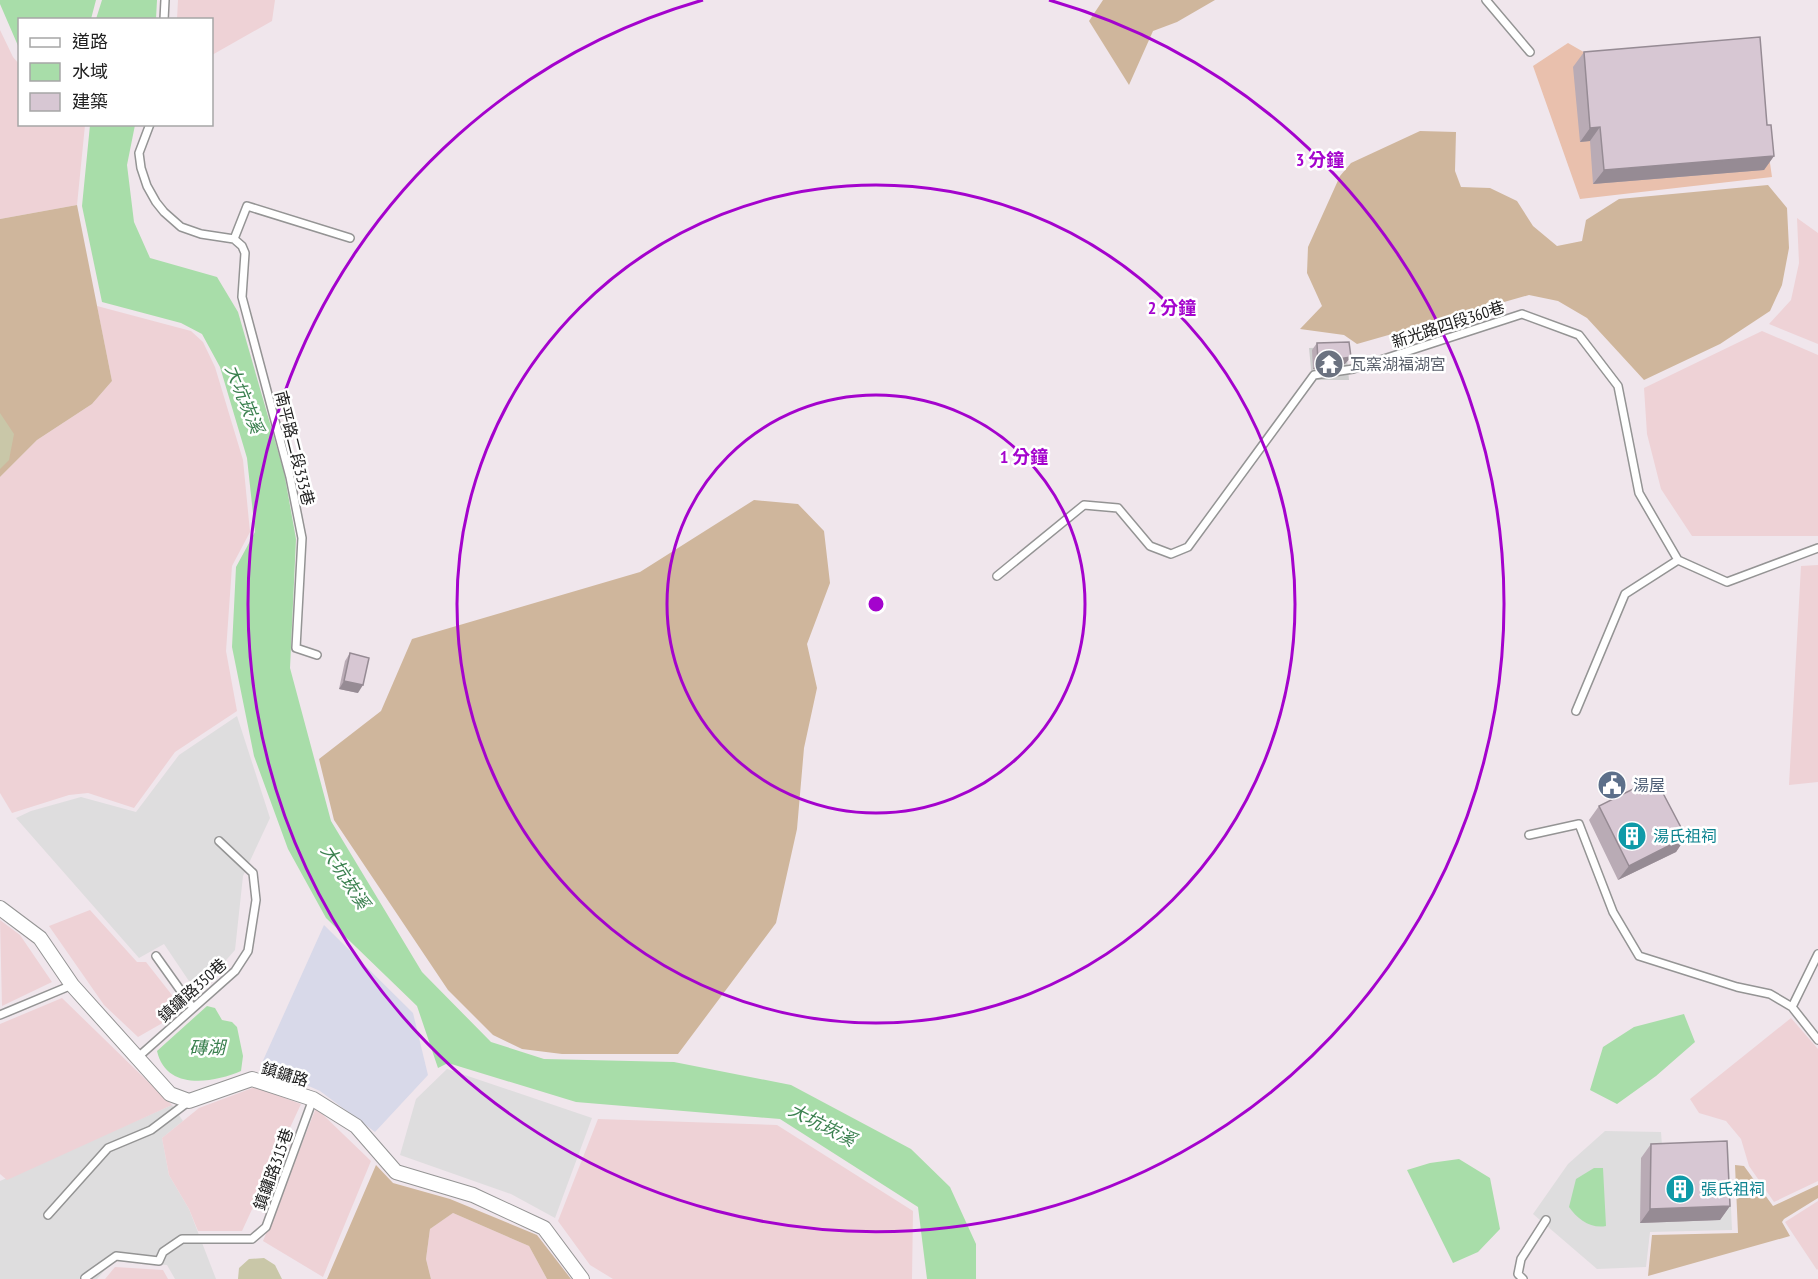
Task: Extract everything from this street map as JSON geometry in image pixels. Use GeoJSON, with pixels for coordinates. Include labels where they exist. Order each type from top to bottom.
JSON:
{"type":"FeatureCollection","features":[{"type":"Feature","properties":{"kind":"street"},"geometry":{"type":"LineString","coordinates":[[0,909],[40,938],[72,985],[170,1094],[189,1101]]}},
{"type":"Feature","properties":{"kind":"street","name":"鎮鏞路"},"geometry":{"type":"LineString","coordinates":[[189,1101],[252,1079],[313,1099],[356,1126],[396,1172],[473,1195],[544,1228],[582,1279]]}},
{"type":"Feature","properties":{"kind":"lane"},"geometry":{"type":"LineString","coordinates":[[164,18],[165,0]]}},
{"type":"Feature","properties":{"kind":"lane"},"geometry":{"type":"LineString","coordinates":[[1486,0],[1530,52]]}},
{"type":"Feature","properties":{"kind":"lane"},"geometry":{"type":"LineString","coordinates":[[149,126],[139,153],[141,168],[156,202],[181,227],[201,234],[234,239],[247,206],[350,238]]}},
{"type":"Feature","properties":{"kind":"lane","name":"南平路二段333巷"},"geometry":{"type":"LineString","coordinates":[[234,239],[242,246],[245,253],[242,297],[290,477],[302,538],[296,648],[316,655]]}},
{"type":"Feature","properties":{"kind":"lane","name":"新光路四段360巷"},"geometry":{"type":"LineString","coordinates":[[997,576],[1084,505],[1118,508],[1150,546],[1171,554],[1188,547],[1314,375],[1353,369],[1522,314],[1579,335],[1618,386],[1639,493],[1678,560]]}},
{"type":"Feature","properties":{"kind":"lane"},"geometry":{"type":"LineString","coordinates":[[1576,711],[1625,594],[1678,560],[1727,582],[1818,548]]}},
{"type":"Feature","properties":{"kind":"lane"},"geometry":{"type":"LineString","coordinates":[[1529,835],[1579,825],[1613,912],[1639,956],[1737,987],[1770,994],[1792,1006],[1818,1040]]}},
{"type":"Feature","properties":{"kind":"lane","name":"鎮鏞路350巷"},"geometry":{"type":"LineString","coordinates":[[137,1058],[235,971],[248,951],[256,900],[254,873],[219,841]]}},
{"type":"Feature","properties":{"kind":"lane"},"geometry":{"type":"LineString","coordinates":[[1792,1006],[1818,954]]}},
{"type":"Feature","properties":{"kind":"lane"},"geometry":{"type":"LineString","coordinates":[[156,956],[193,1008]]}},
{"type":"Feature","properties":{"kind":"lane"},"geometry":{"type":"LineString","coordinates":[[0,1015],[72,985]]}},
{"type":"Feature","properties":{"kind":"lane","name":"鎮鏞路315巷"},"geometry":{"type":"LineString","coordinates":[[85,1278],[116,1256],[159,1261],[163,1252],[182,1239],[252,1239],[266,1227],[313,1099]]}},
{"type":"Feature","properties":{"kind":"lane"},"geometry":{"type":"LineString","coordinates":[[48,1215],[108,1148],[151,1130],[189,1101]]}},
{"type":"Feature","properties":{"kind":"lane"},"geometry":{"type":"LineString","coordinates":[[1523,1279],[1518,1274],[1521,1259],[1546,1220]]}},
{"type":"Feature","properties":{"kind":"shaded area"},"geometry":{"type":"Polygon","coordinates":[[[178,0],[275,0],[272,21],[213,54],[213,18],[177,18],[178,0]]]}},
{"type":"Feature","properties":{"kind":"shaded area"},"geometry":{"type":"Polygon","coordinates":[[[1103,0],[1215,0],[1177,22],[1153,31],[1129,85],[1089,21],[1103,0]]]}},
{"type":"Feature","properties":{"kind":"shaded area"},"geometry":{"type":"Polygon","coordinates":[[[0,30],[18,63],[18,126],[85,126],[77,205],[0,219],[0,30]]]}},
{"type":"Feature","properties":{"kind":"shaded area"},"geometry":{"type":"Polygon","coordinates":[[[1568,43],[1594,58],[1753,45],[1772,177],[1580,199],[1533,66],[1568,43]]]}},
{"type":"Feature","properties":{"kind":"shaded area"},"geometry":{"type":"Polygon","coordinates":[[[1420,131],[1456,132],[1455,171],[1461,187],[1490,188],[1517,201],[1533,226],[1557,246],[1582,241],[1586,220],[1619,199],[1768,185],[1787,208],[1789,248],[1782,285],[1770,311],[1720,344],[1644,380],[1587,318],[1558,301],[1529,295],[1357,344],[1344,335],[1300,329],[1322,306],[1307,273],[1308,247],[1340,176],[1351,163],[1420,131]]]}},
{"type":"Feature","properties":{"kind":"shaded area"},"geometry":{"type":"Polygon","coordinates":[[[77,205],[112,381],[92,404],[37,440],[0,477],[0,219],[77,205]]]}},
{"type":"Feature","properties":{"kind":"shaded area"},"geometry":{"type":"Polygon","coordinates":[[[1797,218],[1818,233],[1818,344],[1769,324],[1791,300],[1799,263],[1797,218]]]}},
{"type":"Feature","properties":{"kind":"shaded area"},"geometry":{"type":"Polygon","coordinates":[[[97,306],[191,331],[203,342],[215,367],[243,460],[250,532],[232,566],[226,651],[237,711],[175,752],[134,808],[88,793],[69,795],[12,813],[0,793],[0,477],[37,440],[92,404],[112,381],[97,306]]]}},
{"type":"Feature","properties":{"kind":"shaded area"},"geometry":{"type":"Polygon","coordinates":[[[1762,331],[1818,355],[1818,536],[1692,536],[1661,489],[1647,434],[1644,388],[1762,331]]]}},
{"type":"Feature","properties":{"kind":"shaded area","name":"瓦窯湖福湖宮"},"geometry":{"type":"Polygon","coordinates":[[[1346,347],[1349,380],[1312,380],[1309,348],[1346,347]]]}},
{"type":"Feature","properties":{"kind":"shaded area"},"geometry":{"type":"Polygon","coordinates":[[[0,413],[14,434],[9,460],[0,469],[0,413]]]}},
{"type":"Feature","properties":{"kind":"shaded area"},"geometry":{"type":"Polygon","coordinates":[[[754,500],[798,504],[824,531],[830,583],[807,644],[817,688],[804,748],[797,829],[776,923],[678,1054],[562,1054],[522,1049],[493,1035],[448,990],[334,820],[319,759],[381,711],[412,639],[640,572],[754,500]]]}},
{"type":"Feature","properties":{"kind":"shaded area"},"geometry":{"type":"Polygon","coordinates":[[[1818,565],[1818,782],[1789,785],[1801,566],[1818,565]]]}},
{"type":"Feature","properties":{"kind":"shaded area"},"geometry":{"type":"Polygon","coordinates":[[[237,716],[270,818],[243,876],[235,950],[197,993],[164,944],[139,958],[16,818],[31,811],[81,797],[136,812],[179,755],[237,716]]]}},
{"type":"Feature","properties":{"kind":"shaded area"},"geometry":{"type":"Polygon","coordinates":[[[90,910],[137,962],[146,962],[179,1004],[166,1021],[138,1037],[104,1005],[49,926],[90,910]]]}},
{"type":"Feature","properties":{"kind":"shaded area"},"geometry":{"type":"Polygon","coordinates":[[[0,920],[20,935],[52,982],[2,1006],[0,920]]]}},
{"type":"Feature","properties":{"kind":"shaded area"},"geometry":{"type":"Polygon","coordinates":[[[324,925],[413,1013],[428,1075],[375,1132],[320,1091],[261,1065],[324,925]]]}},
{"type":"Feature","properties":{"kind":"shaded area"},"geometry":{"type":"Polygon","coordinates":[[[62,998],[172,1105],[7,1180],[0,1174],[0,1024],[62,998]]]}},
{"type":"Feature","properties":{"kind":"shaded area"},"geometry":{"type":"Polygon","coordinates":[[[1791,1018],[1818,1049],[1818,1181],[1774,1202],[1749,1166],[1741,1139],[1726,1121],[1699,1113],[1690,1099],[1791,1018]]]}},
{"type":"Feature","properties":{"kind":"shaded area"},"geometry":{"type":"Polygon","coordinates":[[[447,1069],[592,1118],[555,1218],[511,1194],[400,1155],[416,1099],[447,1069]]]}},
{"type":"Feature","properties":{"kind":"shaded area"},"geometry":{"type":"Polygon","coordinates":[[[255,1087],[301,1104],[242,1231],[198,1231],[189,1209],[169,1175],[162,1138],[199,1108],[255,1087]]]}},
{"type":"Feature","properties":{"kind":"shaded area"},"geometry":{"type":"Polygon","coordinates":[[[172,1105],[183,1121],[162,1138],[169,1175],[189,1209],[216,1279],[175,1279],[167,1265],[113,1261],[97,1279],[0,1279],[0,1181],[172,1105]]]}},
{"type":"Feature","properties":{"kind":"shaded area"},"geometry":{"type":"Polygon","coordinates":[[[316,1108],[371,1161],[323,1277],[263,1241],[316,1108]]]}},
{"type":"Feature","properties":{"kind":"shaded area"},"geometry":{"type":"Polygon","coordinates":[[[598,1119],[777,1125],[913,1211],[912,1279],[613,1279],[590,1265],[558,1221],[598,1119]]]}},
{"type":"Feature","properties":{"kind":"shaded area"},"geometry":{"type":"Polygon","coordinates":[[[1605,1131],[1661,1132],[1662,1146],[1728,1143],[1732,1230],[1650,1232],[1646,1267],[1597,1269],[1533,1214],[1568,1164],[1605,1131]]]}},
{"type":"Feature","properties":{"kind":"shaded area"},"geometry":{"type":"Polygon","coordinates":[[[376,1165],[393,1183],[450,1199],[537,1235],[571,1279],[547,1279],[529,1246],[453,1213],[430,1229],[426,1259],[431,1279],[327,1279],[376,1165]]]}},
{"type":"Feature","properties":{"kind":"shaded area"},"geometry":{"type":"Polygon","coordinates":[[[1735,1165],[1744,1166],[1773,1206],[1818,1185],[1818,1198],[1784,1219],[1782,1222],[1790,1236],[1648,1276],[1652,1235],[1738,1233],[1735,1165]]]}},
{"type":"Feature","properties":{"kind":"shaded area"},"geometry":{"type":"Polygon","coordinates":[[[1818,1201],[1818,1269],[1817,1270],[1785,1222],[1818,1201]]]}},
{"type":"Feature","properties":{"kind":"shaded area"},"geometry":{"type":"Polygon","coordinates":[[[453,1213],[529,1246],[547,1279],[431,1279],[426,1259],[430,1229],[453,1213]]]}},
{"type":"Feature","properties":{"kind":"shaded area"},"geometry":{"type":"Polygon","coordinates":[[[264,1258],[275,1265],[282,1279],[238,1279],[239,1268],[249,1259],[264,1258]]]}},
{"type":"Feature","properties":{"kind":"shaded area"},"geometry":{"type":"Polygon","coordinates":[[[115,1267],[163,1270],[168,1279],[105,1279],[115,1267]]]}},
{"type":"Feature","properties":{"kind":"water"},"geometry":{"type":"Polygon","coordinates":[[[0,0],[96,0],[91,18],[18,18],[18,46],[0,0]]]}},
{"type":"Feature","properties":{"kind":"water"},"geometry":{"type":"Polygon","coordinates":[[[102,0],[157,0],[156,18],[96,18],[102,0]]]}},
{"type":"Feature","properties":{"kind":"water","name":"大坑崁溪"},"geometry":{"type":"Polygon","coordinates":[[[90,126],[135,126],[127,165],[134,222],[150,258],[217,277],[238,312],[284,472],[296,539],[290,668],[331,821],[422,972],[491,1042],[544,1059],[674,1062],[791,1085],[911,1149],[950,1187],[976,1244],[976,1279],[927,1279],[918,1207],[780,1119],[576,1102],[448,1063],[438,1068],[417,1006],[326,918],[288,849],[254,756],[232,647],[236,567],[255,532],[247,458],[220,367],[202,334],[181,323],[102,302],[82,206],[90,126]]]}},
{"type":"Feature","properties":{"kind":"water","name":"磚湖"},"geometry":{"type":"Polygon","coordinates":[[[207,1006],[215,1008],[222,1020],[232,1022],[237,1027],[243,1056],[241,1071],[217,1079],[180,1078],[170,1073],[162,1064],[157,1051],[207,1006]]]}},
{"type":"Feature","properties":{"kind":"water"},"geometry":{"type":"Polygon","coordinates":[[[1684,1014],[1695,1042],[1656,1076],[1617,1104],[1590,1090],[1603,1047],[1634,1027],[1684,1014]]]}},
{"type":"Feature","properties":{"kind":"water"},"geometry":{"type":"Polygon","coordinates":[[[1459,1159],[1490,1178],[1500,1229],[1478,1252],[1453,1263],[1407,1170],[1430,1163],[1459,1159]]]}},
{"type":"Feature","properties":{"kind":"water"},"geometry":{"type":"Polygon","coordinates":[[[1594,1168],[1603,1168],[1606,1226],[1600,1227],[1585,1222],[1569,1207],[1576,1179],[1594,1168]]]}},
{"type":"Feature","properties":{"kind":"building"},"geometry":{"type":"Polygon","coordinates":[[[1760,37],[1767,125],[1771,125],[1774,156],[1604,170],[1600,127],[1590,128],[1584,52],[1760,37]]]}},
{"type":"Feature","properties":{"kind":"building"},"geometry":{"type":"Polygon","coordinates":[[[1349,342],[1351,357],[1318,362],[1317,343],[1349,342]]]}},
{"type":"Feature","properties":{"kind":"building"},"geometry":{"type":"Polygon","coordinates":[[[350,653],[369,658],[363,685],[344,681],[350,653]]]}},
{"type":"Feature","properties":{"kind":"building","name":"湯氏祖祠"},"geometry":{"type":"Polygon","coordinates":[[[1655,778],[1686,837],[1629,866],[1599,806],[1655,778]]]}},
{"type":"Feature","properties":{"kind":"building","name":"張氏祖祠"},"geometry":{"type":"Polygon","coordinates":[[[1727,1141],[1730,1206],[1650,1209],[1651,1144],[1727,1141]]]}},
{"type":"Feature","properties":{"kind":"place","name":"瓦窯湖福湖宮"},"geometry":{"type":"Point","coordinates":[1329,364]}},
{"type":"Feature","properties":{"kind":"place","name":"湯屋"},"geometry":{"type":"Point","coordinates":[1612,785]}},
{"type":"Feature","properties":{"kind":"place","name":"湯氏祖祠"},"geometry":{"type":"Point","coordinates":[1632,836]}},
{"type":"Feature","properties":{"kind":"place","name":"張氏祖祠"},"geometry":{"type":"Point","coordinates":[1680,1189]}}]}
